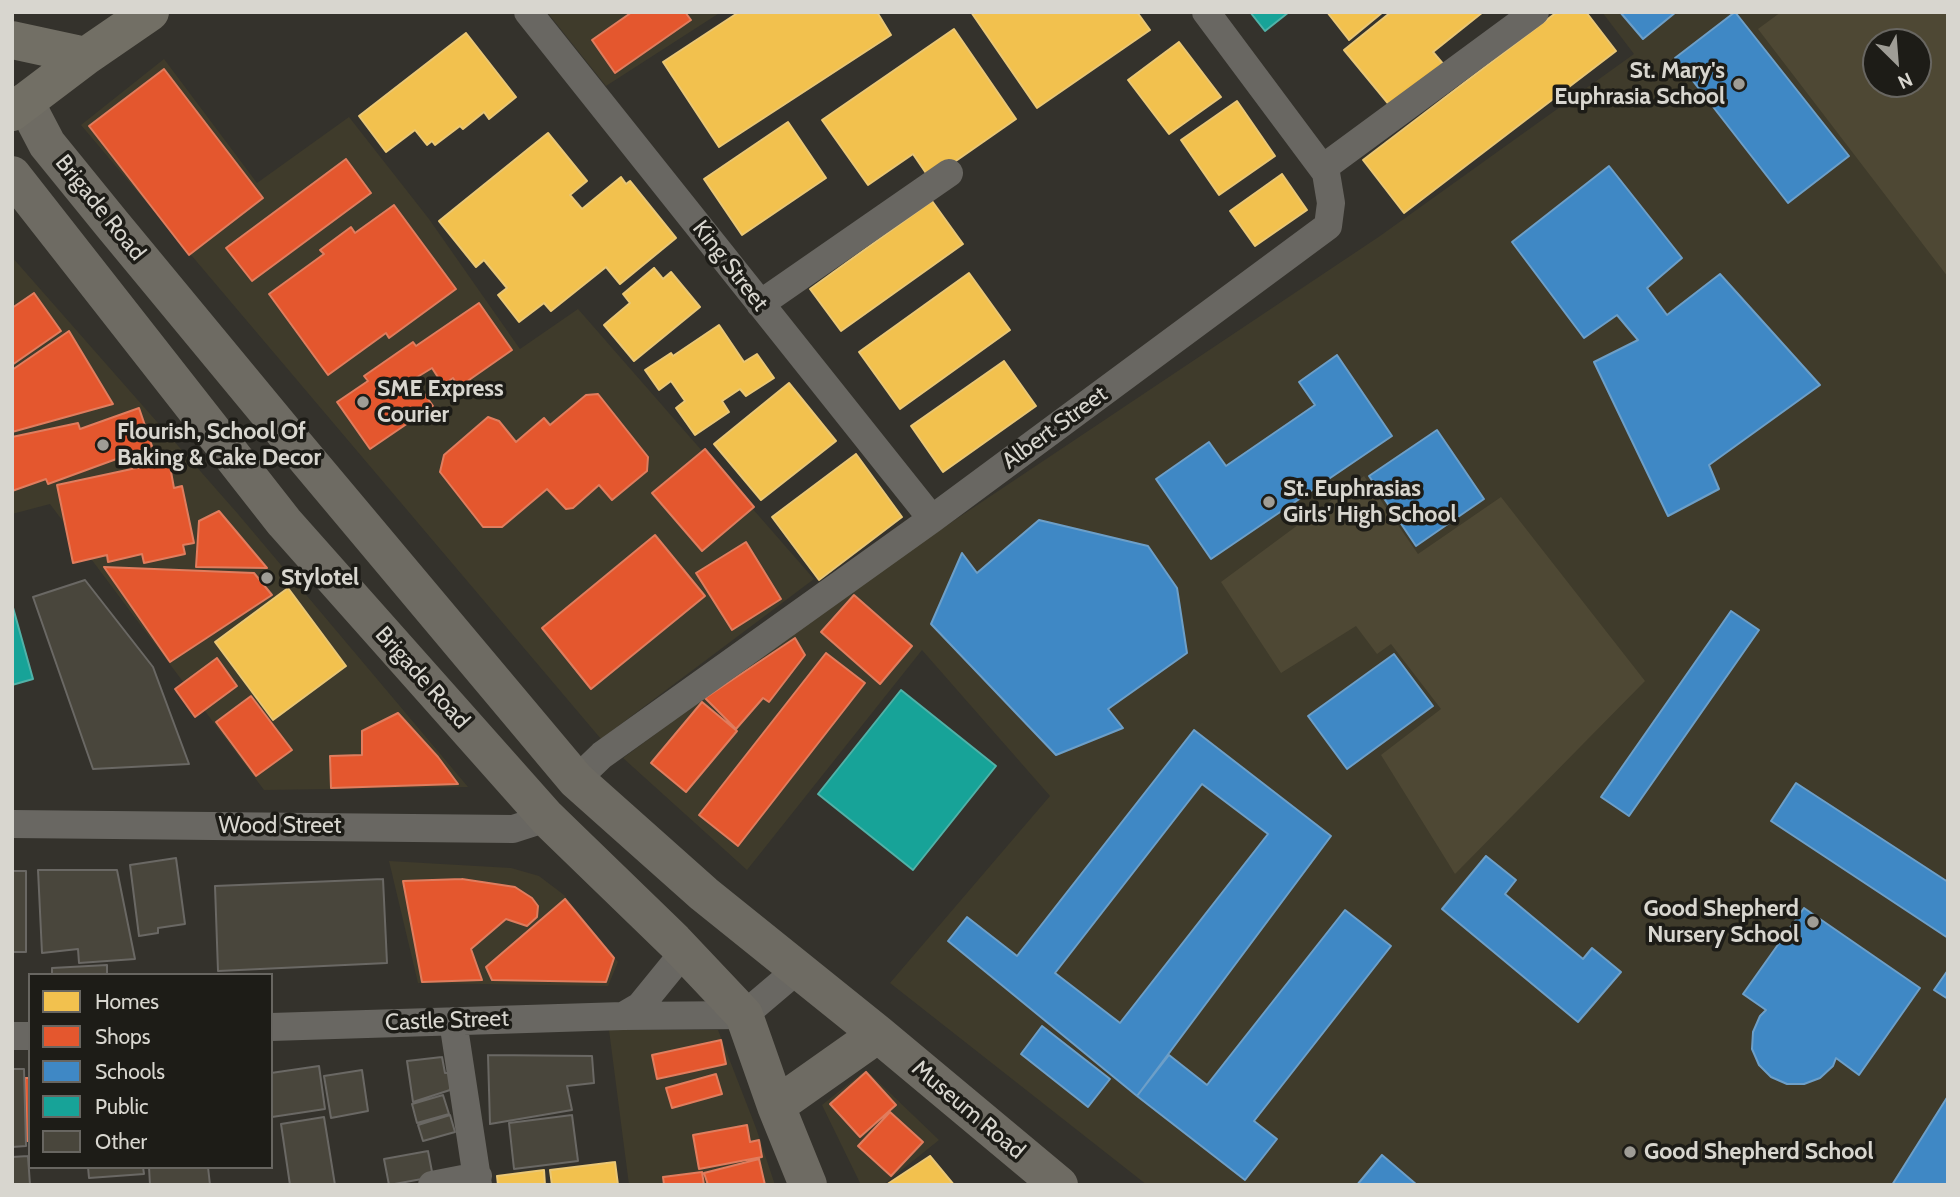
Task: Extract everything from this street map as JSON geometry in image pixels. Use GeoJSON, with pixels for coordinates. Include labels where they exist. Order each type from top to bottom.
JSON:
{"type":"FeatureCollection","features":[{"type":"Feature","properties":{"kind":"main road"},"geometry":{"type":"LineString","coordinates":[[17,99],[150,12]]}},
{"type":"Feature","properties":{"kind":"main road"},"geometry":{"type":"LineString","coordinates":[[12,40],[20,44],[86,56]]}},
{"type":"Feature","properties":{"kind":"main road","name":"Brigade Road"},"geometry":{"type":"LineString","coordinates":[[17,99],[47,144],[104,214],[576,780],[677,872],[878,1034]]}},
{"type":"Feature","properties":{"kind":"main road","name":"Brigade Road"},"geometry":{"type":"LineString","coordinates":[[12,176],[284,522],[547,818],[684,952],[744,1016],[808,1185]]}},
{"type":"Feature","properties":{"kind":"main road"},"geometry":{"type":"LineString","coordinates":[[776,1106],[878,1034]]}},
{"type":"Feature","properties":{"kind":"main road","name":"Museum Road"},"geometry":{"type":"LineString","coordinates":[[878,1034],[1059,1185]]}},
{"type":"Feature","properties":{"kind":"street","name":"King Street"},"geometry":{"type":"LineString","coordinates":[[528,12],[932,519]]}},
{"type":"Feature","properties":{"kind":"street","name":"Albert Street"},"geometry":{"type":"LineString","coordinates":[[576,780],[602,755],[932,519],[1328,226],[1331,203],[1326,173],[1206,12]]}},
{"type":"Feature","properties":{"kind":"street"},"geometry":{"type":"LineString","coordinates":[[1323,168],[1535,12]]}},
{"type":"Feature","properties":{"kind":"street"},"geometry":{"type":"LineString","coordinates":[[761,304],[949,173]]}},
{"type":"Feature","properties":{"kind":"street","name":"Wood Street"},"geometry":{"type":"LineString","coordinates":[[12,824],[513,829],[547,818]]}},
{"type":"Feature","properties":{"kind":"street"},"geometry":{"type":"LineString","coordinates":[[623,1016],[640,1006],[684,952]]}},
{"type":"Feature","properties":{"kind":"street"},"geometry":{"type":"LineString","coordinates":[[744,1016],[797,970]]}},
{"type":"Feature","properties":{"kind":"street","name":"Castle Street"},"geometry":{"type":"LineString","coordinates":[[273,1027],[623,1016],[744,1016]]}},
{"type":"Feature","properties":{"kind":"street"},"geometry":{"type":"LineString","coordinates":[[432,1185],[478,1180],[453,1021]]}},
{"type":"Feature","properties":{"kind":"shaded area"},"geometry":{"type":"Polygon","coordinates":[[[547,12],[721,12],[606,86],[547,12]]]}},
{"type":"Feature","properties":{"kind":"shaded area"},"geometry":{"type":"Polygon","coordinates":[[[1602,12],[1948,12],[1948,1185],[1147,1185],[890,983],[1050,796],[922,650],[747,870],[623,758],[865,580],[1380,236],[1634,54],[1602,12]]]}},
{"type":"Feature","properties":{"kind":"shaded area"},"geometry":{"type":"Polygon","coordinates":[[[1781,12],[1948,12],[1948,277],[1758,29],[1781,12]]]}},
{"type":"Feature","properties":{"kind":"shaded area"},"geometry":{"type":"Polygon","coordinates":[[[164,59],[257,183],[349,117],[429,219],[520,349],[578,309],[814,579],[601,739],[81,125],[164,59]]]}},
{"type":"Feature","properties":{"kind":"shaded area"},"geometry":{"type":"Polygon","coordinates":[[[12,257],[238,514],[468,787],[264,790],[50,504],[12,514],[12,257]]]}},
{"type":"Feature","properties":{"kind":"shaded area"},"geometry":{"type":"Polygon","coordinates":[[[1364,476],[1418,554],[1501,497],[1645,681],[1455,874],[1381,755],[1441,709],[1391,644],[1377,654],[1356,626],[1281,673],[1221,582],[1364,476]]]}},
{"type":"Feature","properties":{"kind":"shaded area"},"geometry":{"type":"Polygon","coordinates":[[[389,861],[511,868],[539,876],[564,895],[618,962],[608,986],[418,983],[389,861]]]}},
{"type":"Feature","properties":{"kind":"shaded area"},"geometry":{"type":"Polygon","coordinates":[[[609,1030],[718,1030],[775,1185],[629,1185],[609,1030]]]}},
{"type":"Feature","properties":{"kind":"shaded area"},"geometry":{"type":"Polygon","coordinates":[[[866,1070],[939,1140],[883,1185],[861,1185],[822,1105],[866,1070]]]}},
{"type":"Feature","properties":{"kind":"building: Homes"},"geometry":{"type":"Polygon","coordinates":[[[739,12],[877,12],[891,35],[719,147],[663,62],[739,12]]]}},
{"type":"Feature","properties":{"kind":"building: Homes"},"geometry":{"type":"Polygon","coordinates":[[[971,12],[1137,12],[1150,30],[1037,108],[971,12]]]}},
{"type":"Feature","properties":{"kind":"building: Homes"},"geometry":{"type":"Polygon","coordinates":[[[1327,12],[1383,12],[1349,40],[1327,12]]]}},
{"type":"Feature","properties":{"kind":"building: Homes"},"geometry":{"type":"Polygon","coordinates":[[[1391,12],[1483,12],[1433,52],[1444,65],[1391,107],[1344,50],[1391,12]]]}},
{"type":"Feature","properties":{"kind":"building: Homes"},"geometry":{"type":"Polygon","coordinates":[[[1557,12],[1586,12],[1616,51],[1404,213],[1363,160],[1557,12]]]}},
{"type":"Feature","properties":{"kind":"building: Homes"},"geometry":{"type":"Polygon","coordinates":[[[954,29],[1016,119],[930,179],[913,154],[868,185],[822,120],[954,29]]]}},
{"type":"Feature","properties":{"kind":"building: Homes"},"geometry":{"type":"Polygon","coordinates":[[[466,33],[516,97],[489,119],[484,112],[463,129],[460,126],[435,145],[432,141],[427,145],[415,130],[386,152],[359,116],[466,33]]]}},
{"type":"Feature","properties":{"kind":"building: Homes"},"geometry":{"type":"Polygon","coordinates":[[[1179,42],[1221,97],[1169,134],[1128,80],[1179,42]]]}},
{"type":"Feature","properties":{"kind":"building: Homes"},"geometry":{"type":"Polygon","coordinates":[[[1237,101],[1275,156],[1219,195],[1181,140],[1237,101]]]}},
{"type":"Feature","properties":{"kind":"building: Homes"},"geometry":{"type":"Polygon","coordinates":[[[788,122],[826,178],[742,235],[704,179],[788,122]]]}},
{"type":"Feature","properties":{"kind":"building: Homes"},"geometry":{"type":"Polygon","coordinates":[[[548,133],[587,181],[570,195],[582,209],[621,177],[626,184],[630,181],[676,238],[620,284],[606,267],[551,311],[544,303],[519,322],[498,295],[507,288],[484,260],[476,267],[439,221],[548,133]]]}},
{"type":"Feature","properties":{"kind":"building: Homes"},"geometry":{"type":"Polygon","coordinates":[[[1282,174],[1307,210],[1255,246],[1230,211],[1282,174]]]}},
{"type":"Feature","properties":{"kind":"building: Homes"},"geometry":{"type":"Polygon","coordinates":[[[932,201],[963,244],[841,331],[810,289],[932,201]]]}},
{"type":"Feature","properties":{"kind":"building: Homes"},"geometry":{"type":"Polygon","coordinates":[[[654,268],[663,279],[671,272],[700,307],[634,361],[604,325],[630,303],[623,294],[654,268]]]}},
{"type":"Feature","properties":{"kind":"building: Homes"},"geometry":{"type":"Polygon","coordinates":[[[969,273],[1010,330],[900,409],[859,352],[969,273]]]}},
{"type":"Feature","properties":{"kind":"building: Homes"},"geometry":{"type":"Polygon","coordinates":[[[719,325],[744,362],[757,354],[774,378],[746,396],[740,389],[722,401],[729,412],[695,435],[676,408],[685,401],[671,381],[659,390],[645,370],[671,353],[673,356],[719,325]]]}},
{"type":"Feature","properties":{"kind":"building: Homes"},"geometry":{"type":"Polygon","coordinates":[[[1004,361],[1036,406],[943,472],[911,426],[1004,361]]]}},
{"type":"Feature","properties":{"kind":"building: Homes"},"geometry":{"type":"Polygon","coordinates":[[[789,383],[836,441],[761,500],[714,444],[789,383]]]}},
{"type":"Feature","properties":{"kind":"building: Homes"},"geometry":{"type":"Polygon","coordinates":[[[856,454],[902,517],[819,580],[772,517],[856,454]]]}},
{"type":"Feature","properties":{"kind":"building: Homes"},"geometry":{"type":"Polygon","coordinates":[[[288,588],[346,666],[273,720],[215,642],[288,588]]]}},
{"type":"Feature","properties":{"kind":"building: Homes"},"geometry":{"type":"Polygon","coordinates":[[[930,1156],[954,1185],[886,1185],[930,1156]]]}},
{"type":"Feature","properties":{"kind":"building: Homes"},"geometry":{"type":"Polygon","coordinates":[[[615,1162],[618,1185],[552,1185],[550,1170],[615,1162]]]}},
{"type":"Feature","properties":{"kind":"building: Homes"},"geometry":{"type":"Polygon","coordinates":[[[544,1170],[545,1185],[498,1185],[497,1176],[544,1170]]]}},
{"type":"Feature","properties":{"kind":"building: Shops"},"geometry":{"type":"Polygon","coordinates":[[[632,12],[685,12],[691,20],[615,73],[592,40],[632,12]]]}},
{"type":"Feature","properties":{"kind":"building: Shops"},"geometry":{"type":"Polygon","coordinates":[[[164,69],[263,198],[189,255],[89,126],[164,69]]]}},
{"type":"Feature","properties":{"kind":"building: Shops"},"geometry":{"type":"Polygon","coordinates":[[[346,159],[371,193],[252,281],[226,248],[346,159]]]}},
{"type":"Feature","properties":{"kind":"building: Shops"},"geometry":{"type":"Polygon","coordinates":[[[394,205],[456,289],[389,338],[386,333],[328,375],[269,294],[324,254],[320,250],[351,227],[355,233],[394,205]]]}},
{"type":"Feature","properties":{"kind":"building: Shops"},"geometry":{"type":"Polygon","coordinates":[[[34,293],[61,331],[12,365],[12,308],[34,293]]]}},
{"type":"Feature","properties":{"kind":"building: Shops"},"geometry":{"type":"Polygon","coordinates":[[[479,303],[512,350],[459,387],[453,378],[443,385],[432,368],[414,379],[433,406],[370,449],[337,402],[368,381],[364,376],[413,342],[416,346],[479,303]]]}},
{"type":"Feature","properties":{"kind":"building: Shops"},"geometry":{"type":"Polygon","coordinates":[[[69,331],[113,404],[12,432],[12,370],[69,331]]]}},
{"type":"Feature","properties":{"kind":"building: Shops"},"geometry":{"type":"Polygon","coordinates":[[[598,394],[648,457],[647,471],[612,500],[599,485],[573,508],[566,509],[547,489],[502,527],[483,527],[440,472],[444,455],[488,417],[499,421],[516,442],[544,418],[550,425],[586,395],[598,394]]]}},
{"type":"Feature","properties":{"kind":"building: Shops"},"geometry":{"type":"Polygon","coordinates":[[[139,408],[152,446],[48,484],[46,479],[12,491],[12,437],[78,423],[80,429],[139,408]]]}},
{"type":"Feature","properties":{"kind":"building: Shops"},"geometry":{"type":"Polygon","coordinates":[[[705,449],[754,507],[702,551],[652,493],[705,449]]]}},
{"type":"Feature","properties":{"kind":"building: Shops"},"geometry":{"type":"Polygon","coordinates":[[[169,461],[174,488],[182,486],[194,543],[183,545],[185,554],[144,563],[142,554],[108,562],[107,555],[73,563],[57,485],[169,461]]]}},
{"type":"Feature","properties":{"kind":"building: Shops"},"geometry":{"type":"Polygon","coordinates":[[[219,511],[267,568],[196,567],[199,521],[219,511]]]}},
{"type":"Feature","properties":{"kind":"building: Shops"},"geometry":{"type":"Polygon","coordinates":[[[655,535],[705,596],[591,689],[542,628],[655,535]]]}},
{"type":"Feature","properties":{"kind":"building: Shops"},"geometry":{"type":"Polygon","coordinates":[[[746,542],[781,599],[732,630],[696,573],[746,542]]]}},
{"type":"Feature","properties":{"kind":"building: Shops"},"geometry":{"type":"Polygon","coordinates":[[[104,567],[254,573],[272,595],[170,662],[104,567]]]}},
{"type":"Feature","properties":{"kind":"building: Shops"},"geometry":{"type":"Polygon","coordinates":[[[854,595],[912,646],[880,684],[821,632],[854,595]]]}},
{"type":"Feature","properties":{"kind":"building: Shops"},"geometry":{"type":"Polygon","coordinates":[[[795,638],[805,655],[769,702],[763,698],[736,729],[705,698],[795,638]]]}},
{"type":"Feature","properties":{"kind":"building: Shops"},"geometry":{"type":"Polygon","coordinates":[[[826,653],[865,683],[738,846],[699,815],[826,653]]]}},
{"type":"Feature","properties":{"kind":"building: Shops"},"geometry":{"type":"Polygon","coordinates":[[[217,658],[237,686],[195,717],[175,689],[217,658]]]}},
{"type":"Feature","properties":{"kind":"building: Shops"},"geometry":{"type":"Polygon","coordinates":[[[251,696],[292,750],[256,776],[216,722],[251,696]]]}},
{"type":"Feature","properties":{"kind":"building: Shops"},"geometry":{"type":"Polygon","coordinates":[[[702,702],[737,731],[686,792],[651,763],[702,702]]]}},
{"type":"Feature","properties":{"kind":"building: Shops"},"geometry":{"type":"Polygon","coordinates":[[[398,713],[438,757],[458,784],[331,788],[330,756],[362,755],[362,731],[398,713]]]}},
{"type":"Feature","properties":{"kind":"building: Shops"},"geometry":{"type":"Polygon","coordinates":[[[462,879],[515,887],[532,898],[538,906],[537,917],[527,926],[506,919],[471,949],[482,980],[422,982],[403,881],[462,879]]]}},
{"type":"Feature","properties":{"kind":"building: Shops"},"geometry":{"type":"Polygon","coordinates":[[[565,899],[614,958],[606,982],[492,980],[486,967],[565,899]]]}},
{"type":"Feature","properties":{"kind":"building: Shops"},"geometry":{"type":"Polygon","coordinates":[[[721,1040],[726,1064],[657,1079],[652,1055],[721,1040]]]}},
{"type":"Feature","properties":{"kind":"building: Shops"},"geometry":{"type":"Polygon","coordinates":[[[866,1072],[896,1105],[860,1137],[830,1104],[866,1072]]]}},
{"type":"Feature","properties":{"kind":"building: Shops"},"geometry":{"type":"Polygon","coordinates":[[[716,1074],[722,1094],[672,1108],[666,1088],[716,1074]]]}},
{"type":"Feature","properties":{"kind":"building: Shops"},"geometry":{"type":"Polygon","coordinates":[[[25,1078],[28,1078],[27,1141],[25,1078]]]}},
{"type":"Feature","properties":{"kind":"building: Shops"},"geometry":{"type":"Polygon","coordinates":[[[890,1112],[923,1142],[891,1176],[858,1146],[890,1112]]]}},
{"type":"Feature","properties":{"kind":"building: Shops"},"geometry":{"type":"Polygon","coordinates":[[[747,1125],[750,1142],[759,1140],[762,1157],[699,1169],[693,1135],[747,1125]]]}},
{"type":"Feature","properties":{"kind":"building: Shops"},"geometry":{"type":"Polygon","coordinates":[[[759,1159],[765,1185],[708,1185],[704,1173],[759,1159]]]}},
{"type":"Feature","properties":{"kind":"building: Shops"},"geometry":{"type":"Polygon","coordinates":[[[702,1172],[704,1185],[664,1185],[663,1177],[702,1172]]]}},
{"type":"Feature","properties":{"kind":"building: Schools"},"geometry":{"type":"Polygon","coordinates":[[[1620,12],[1676,12],[1643,39],[1620,12]]]}},
{"type":"Feature","properties":{"kind":"building: Schools"},"geometry":{"type":"Polygon","coordinates":[[[1735,12],[1849,156],[1788,203],[1675,58],[1735,12]]]}},
{"type":"Feature","properties":{"kind":"building: Schools"},"geometry":{"type":"Polygon","coordinates":[[[1609,166],[1682,258],[1647,288],[1667,315],[1720,274],[1820,385],[1709,465],[1719,489],[1668,516],[1594,362],[1638,340],[1617,315],[1584,338],[1512,242],[1609,166]]]}},
{"type":"Feature","properties":{"kind":"building: Schools"},"geometry":{"type":"Polygon","coordinates":[[[1337,355],[1392,436],[1211,559],[1156,479],[1209,442],[1226,466],[1315,405],[1299,382],[1337,355]]]}},
{"type":"Feature","properties":{"kind":"building: Schools"},"geometry":{"type":"Polygon","coordinates":[[[1437,430],[1484,499],[1416,546],[1369,476],[1437,430]]]}},
{"type":"Feature","properties":{"kind":"building: Schools"},"geometry":{"type":"Polygon","coordinates":[[[1039,520],[1148,546],[1177,588],[1187,653],[1108,709],[1123,728],[1056,755],[931,624],[962,553],[977,573],[1039,520]]]}},
{"type":"Feature","properties":{"kind":"building: Schools"},"geometry":{"type":"Polygon","coordinates":[[[1731,611],[1759,630],[1629,816],[1601,797],[1731,611]]]}},
{"type":"Feature","properties":{"kind":"building: Schools"},"geometry":{"type":"Polygon","coordinates":[[[1394,654],[1433,706],[1347,769],[1308,716],[1394,654]]]}},
{"type":"Feature","properties":{"kind":"building: Schools"},"geometry":{"type":"Polygon","coordinates":[[[1194,730],[1331,836],[1137,1096],[948,941],[967,917],[1017,956],[1194,730]],[[1202,784],[1055,973],[1120,1023],[1268,834],[1202,784]]]}},
{"type":"Feature","properties":{"kind":"building: Schools"},"geometry":{"type":"Polygon","coordinates":[[[1796,783],[1948,882],[1948,938],[1771,821],[1796,783]]]}},
{"type":"Feature","properties":{"kind":"building: Schools"},"geometry":{"type":"Polygon","coordinates":[[[1486,856],[1516,880],[1505,894],[1583,959],[1592,948],[1621,972],[1578,1022],[1442,909],[1486,856]]]}},
{"type":"Feature","properties":{"kind":"building: Schools"},"geometry":{"type":"Polygon","coordinates":[[[1804,908],[1920,988],[1859,1075],[1836,1058],[1833,1066],[1820,1078],[1804,1084],[1787,1084],[1771,1077],[1759,1065],[1752,1049],[1753,1032],[1760,1016],[1766,1010],[1743,994],[1804,908]]]}},
{"type":"Feature","properties":{"kind":"building: Schools"},"geometry":{"type":"Polygon","coordinates":[[[1345,910],[1391,946],[1254,1121],[1277,1139],[1245,1180],[1137,1096],[1169,1055],[1207,1085],[1345,910]]]}},
{"type":"Feature","properties":{"kind":"building: Schools"},"geometry":{"type":"Polygon","coordinates":[[[1948,970],[1948,999],[1934,990],[1948,970]]]}},
{"type":"Feature","properties":{"kind":"building: Schools"},"geometry":{"type":"Polygon","coordinates":[[[1042,1026],[1110,1079],[1088,1107],[1021,1054],[1042,1026]]]}},
{"type":"Feature","properties":{"kind":"building: Schools"},"geometry":{"type":"Polygon","coordinates":[[[1948,1096],[1948,1185],[1892,1185],[1948,1096]]]}},
{"type":"Feature","properties":{"kind":"building: Schools"},"geometry":{"type":"Polygon","coordinates":[[[1382,1155],[1417,1185],[1357,1185],[1382,1155]]]}},
{"type":"Feature","properties":{"kind":"building: Public"},"geometry":{"type":"Polygon","coordinates":[[[1250,12],[1289,12],[1265,31],[1250,12]]]}},
{"type":"Feature","properties":{"kind":"building: Public"},"geometry":{"type":"Polygon","coordinates":[[[12,604],[33,679],[12,685],[12,604]]]}},
{"type":"Feature","properties":{"kind":"building: Public"},"geometry":{"type":"Polygon","coordinates":[[[901,690],[996,766],[913,870],[818,794],[901,690]]]}},
{"type":"Feature","properties":{"kind":"building: Other"},"geometry":{"type":"Polygon","coordinates":[[[85,580],[153,667],[189,764],[93,769],[33,597],[85,580]]]}},
{"type":"Feature","properties":{"kind":"building: Other"},"geometry":{"type":"Polygon","coordinates":[[[176,858],[185,924],[158,928],[158,933],[139,936],[130,865],[176,858]]]}},
{"type":"Feature","properties":{"kind":"building: Other"},"geometry":{"type":"Polygon","coordinates":[[[38,870],[117,870],[135,959],[79,963],[78,949],[42,953],[38,870]]]}},
{"type":"Feature","properties":{"kind":"building: Other"},"geometry":{"type":"Polygon","coordinates":[[[12,871],[26,871],[26,952],[12,952],[12,871]]]}},
{"type":"Feature","properties":{"kind":"building: Other"},"geometry":{"type":"Polygon","coordinates":[[[383,879],[387,963],[218,971],[215,886],[383,879]]]}},
{"type":"Feature","properties":{"kind":"building: Other"},"geometry":{"type":"Polygon","coordinates":[[[107,965],[107,973],[52,973],[52,968],[107,965]]]}},
{"type":"Feature","properties":{"kind":"building: Other"},"geometry":{"type":"Polygon","coordinates":[[[488,1055],[592,1056],[594,1083],[567,1086],[572,1110],[490,1124],[488,1055]]]}},
{"type":"Feature","properties":{"kind":"building: Other"},"geometry":{"type":"Polygon","coordinates":[[[442,1057],[445,1073],[450,1073],[450,1090],[413,1102],[407,1061],[442,1057]]]}},
{"type":"Feature","properties":{"kind":"building: Other"},"geometry":{"type":"Polygon","coordinates":[[[319,1066],[325,1109],[273,1117],[273,1073],[319,1066]]]}},
{"type":"Feature","properties":{"kind":"building: Other"},"geometry":{"type":"Polygon","coordinates":[[[12,1069],[24,1069],[26,1146],[12,1147],[12,1069]]]}},
{"type":"Feature","properties":{"kind":"building: Other"},"geometry":{"type":"Polygon","coordinates":[[[362,1070],[368,1111],[331,1118],[324,1076],[362,1070]]]}},
{"type":"Feature","properties":{"kind":"building: Other"},"geometry":{"type":"Polygon","coordinates":[[[443,1095],[449,1114],[417,1123],[412,1104],[443,1095]]]}},
{"type":"Feature","properties":{"kind":"building: Other"},"geometry":{"type":"Polygon","coordinates":[[[450,1115],[455,1132],[423,1141],[418,1125],[450,1115]]]}},
{"type":"Feature","properties":{"kind":"building: Other"},"geometry":{"type":"Polygon","coordinates":[[[572,1115],[578,1161],[514,1169],[509,1123],[572,1115]]]}},
{"type":"Feature","properties":{"kind":"building: Other"},"geometry":{"type":"Polygon","coordinates":[[[324,1117],[335,1185],[290,1185],[281,1124],[324,1117]]]}},
{"type":"Feature","properties":{"kind":"building: Other"},"geometry":{"type":"Polygon","coordinates":[[[428,1151],[433,1177],[389,1185],[384,1159],[428,1151]]]}},
{"type":"Feature","properties":{"kind":"building: Other"},"geometry":{"type":"Polygon","coordinates":[[[28,1156],[30,1185],[12,1185],[12,1157],[28,1156]]]}},
{"type":"Feature","properties":{"kind":"building: Other"},"geometry":{"type":"Polygon","coordinates":[[[88,1169],[143,1169],[144,1174],[89,1178],[88,1169]]]}},
{"type":"Feature","properties":{"kind":"building: Other"},"geometry":{"type":"Polygon","coordinates":[[[149,1169],[208,1169],[210,1185],[150,1185],[149,1169]]]}},
{"type":"Feature","properties":{"kind":"place","name":"St. Mary's Euphrasia School"},"geometry":{"type":"Point","coordinates":[1739,84]}},
{"type":"Feature","properties":{"kind":"place","name":"SME Express Courier"},"geometry":{"type":"Point","coordinates":[363,402]}},
{"type":"Feature","properties":{"kind":"place","name":"Flourish, School Of Baking & Cake Decor"},"geometry":{"type":"Point","coordinates":[103,445]}},
{"type":"Feature","properties":{"kind":"place","name":"St. Euphrasias Girls' High School"},"geometry":{"type":"Point","coordinates":[1269,502]}},
{"type":"Feature","properties":{"kind":"place","name":"Stylotel"},"geometry":{"type":"Point","coordinates":[267,578]}},
{"type":"Feature","properties":{"kind":"place","name":"Good Shepherd Nursery School"},"geometry":{"type":"Point","coordinates":[1813,922]}},
{"type":"Feature","properties":{"kind":"place","name":"Good Shepherd School"},"geometry":{"type":"Point","coordinates":[1630,1152]}}]}
